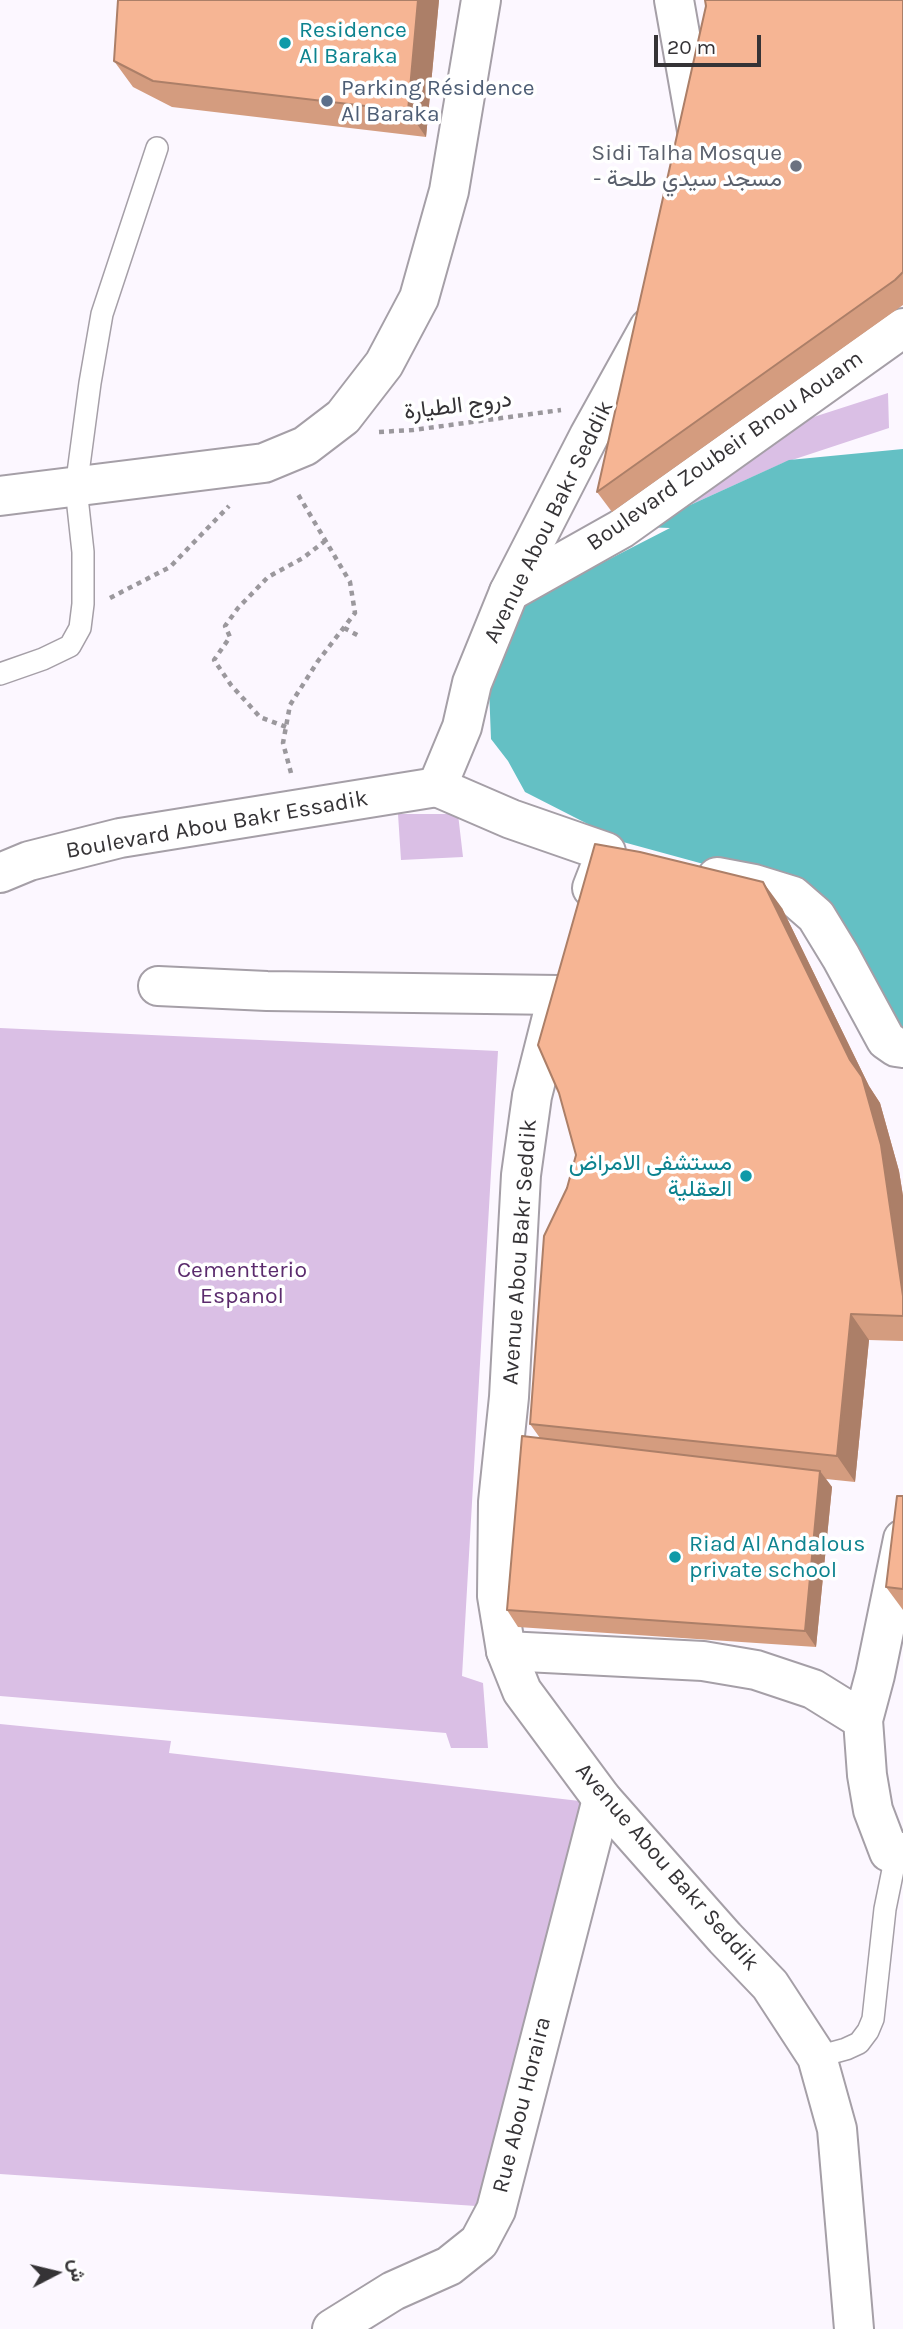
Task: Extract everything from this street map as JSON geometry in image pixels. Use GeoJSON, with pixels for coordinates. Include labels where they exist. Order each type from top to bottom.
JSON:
{"type":"FeatureCollection","features":[{"type":"Feature","properties":{"kind":"street"},"geometry":{"type":"LineString","coordinates":[[0,496],[264,463],[305,446],[344,417],[384,364],[419,298],[449,191],[481,0]]}},
{"type":"Feature","properties":{"kind":"street"},"geometry":{"type":"LineString","coordinates":[[674,0],[702,167]]}},
{"type":"Feature","properties":{"kind":"street","name":"Avenue Abou Bakr Seddik"},"geometry":{"type":"LineString","coordinates":[[437,787],[462,727],[472,683],[509,592],[593,429],[669,293]]}},
{"type":"Feature","properties":{"kind":"street","name":"Boulevard Zoubeir Bnou Aouam"},"geometry":{"type":"LineString","coordinates":[[509,592],[621,529],[903,328]]}},
{"type":"Feature","properties":{"kind":"street"},"geometry":{"type":"LineString","coordinates":[[806,397],[879,370],[903,356]]}},
{"type":"Feature","properties":{"kind":"street"},"geometry":{"type":"LineString","coordinates":[[437,787],[511,819],[623,856],[583,916]]}},
{"type":"Feature","properties":{"kind":"street","name":"Boulevard Abou Bakr Essadik"},"geometry":{"type":"LineString","coordinates":[[0,873],[29,860],[120,838],[437,787]]}},
{"type":"Feature","properties":{"kind":"street"},"geometry":{"type":"LineString","coordinates":[[690,871],[754,884],[793,896],[816,916],[886,1041],[903,1048]]}},
{"type":"Feature","properties":{"kind":"street","name":"Avenue Abou Bakr Seddik"},"geometry":{"type":"LineString","coordinates":[[158,986],[294,991],[564,978],[532,1096],[522,1175],[509,1397],[498,1502],[497,1596],[506,1651],[522,1691],[602,1799],[770,1985],[817,2057],[837,2129],[854,2329]]}},
{"type":"Feature","properties":{"kind":"street"},"geometry":{"type":"LineString","coordinates":[[900,1854],[888,1852],[873,1810],[863,1720],[893,1639],[903,1539]]}},
{"type":"Feature","properties":{"kind":"street"},"geometry":{"type":"LineString","coordinates":[[506,1651],[703,1661],[756,1670],[813,1689],[863,1720]]}},
{"type":"Feature","properties":{"kind":"street","name":"Rue Abou Horaira"},"geometry":{"type":"LineString","coordinates":[[332,2329],[393,2291],[449,2266],[479,2242],[496,2210],[602,1799]]}},
{"type":"Feature","properties":{"kind":"lane"},"geometry":{"type":"LineString","coordinates":[[0,674],[70,646],[80,628],[83,552],[76,488],[90,383],[102,314],[158,148]]}},
{"type":"Feature","properties":{"kind":"lane"},"geometry":{"type":"LineString","coordinates":[[817,2057],[859,2043],[873,2019],[885,1909],[900,1854]]}},
{"type":"Feature","properties":{"kind":"path","name":"دروج الطيارة"},"geometry":{"type":"LineString","coordinates":[[323,432],[351,434],[413,430],[559,409],[593,429]]}},
{"type":"Feature","properties":{"kind":"path"},"geometry":{"type":"LineString","coordinates":[[277,457],[349,582],[355,614],[318,661],[290,705],[283,743],[301,808]]}},
{"type":"Feature","properties":{"kind":"path"},"geometry":{"type":"LineString","coordinates":[[83,604],[112,598],[170,567],[232,503]]}},
{"type":"Feature","properties":{"kind":"path"},"geometry":{"type":"LineString","coordinates":[[286,727],[260,717],[231,685],[214,660],[230,637],[225,626],[238,608],[268,577],[303,558],[325,541]]}},
{"type":"Feature","properties":{"kind":"path"},"geometry":{"type":"LineString","coordinates":[[344,628],[359,636]]}},
{"type":"Feature","properties":{"kind":"green space"},"geometry":{"type":"Polygon","coordinates":[[[888,393],[889,428],[783,463],[655,521],[764,433],[888,393]]]}},
{"type":"Feature","properties":{"kind":"green space"},"geometry":{"type":"Polygon","coordinates":[[[398,814],[458,814],[463,857],[401,860],[398,814]]]}},
{"type":"Feature","properties":{"kind":"green space","name":"Cementterio Espanol"},"geometry":{"type":"Polygon","coordinates":[[[0,1028],[498,1051],[462,1676],[483,1683],[488,1748],[451,1748],[446,1733],[0,1696],[0,1028]]]}},
{"type":"Feature","properties":{"kind":"green space"},"geometry":{"type":"Polygon","coordinates":[[[0,1724],[171,1741],[169,1753],[588,1802],[476,2206],[0,2174],[0,1724]]]}},
{"type":"Feature","properties":{"kind":"water"},"geometry":{"type":"Polygon","coordinates":[[[903,449],[903,1045],[817,895],[623,842],[525,792],[508,761],[491,739],[489,688],[522,604],[670,528],[642,527],[789,460],[903,449]]]}},
{"type":"Feature","properties":{"kind":"building","name":"Residence Al Baraka"},"geometry":{"type":"Polygon","coordinates":[[[118,0],[418,0],[408,111],[153,81],[114,61],[118,0]]]}},
{"type":"Feature","properties":{"kind":"building","name":"Sidi Talha Mosque - مسجد سيدي طلحة"},"geometry":{"type":"Polygon","coordinates":[[[705,0],[903,0],[903,272],[597,492],[706,6],[705,0]]]}},
{"type":"Feature","properties":{"kind":"building","name":"مستشفى الامراض العقلية"},"geometry":{"type":"Polygon","coordinates":[[[595,844],[640,852],[763,882],[850,1060],[862,1077],[881,1145],[903,1296],[903,1316],[851,1314],[837,1456],[530,1424],[544,1236],[567,1188],[576,1155],[559,1093],[538,1045],[595,844]]]}},
{"type":"Feature","properties":{"kind":"building","name":"Riad Al Andalous private school"},"geometry":{"type":"Polygon","coordinates":[[[522,1436],[820,1471],[805,1631],[507,1610],[522,1436]]]}},
{"type":"Feature","properties":{"kind":"building"},"geometry":{"type":"Polygon","coordinates":[[[897,1496],[903,1496],[903,1589],[886,1587],[897,1496]]]}},
{"type":"Feature","properties":{"kind":"place","name":"Residence Al Baraka"},"geometry":{"type":"Point","coordinates":[285,43]}},
{"type":"Feature","properties":{"kind":"place","name":"Parking Résidence Al Baraka"},"geometry":{"type":"Point","coordinates":[327,101]}},
{"type":"Feature","properties":{"kind":"place","name":"Sidi Talha Mosque - مسجد سيدي طلحة"},"geometry":{"type":"Point","coordinates":[796,166]}},
{"type":"Feature","properties":{"kind":"place","name":"مستشفى الامراض العقلية"},"geometry":{"type":"Point","coordinates":[746,1176]}},
{"type":"Feature","properties":{"kind":"place","name":"Riad Al Andalous private school"},"geometry":{"type":"Point","coordinates":[675,1557]}}]}
